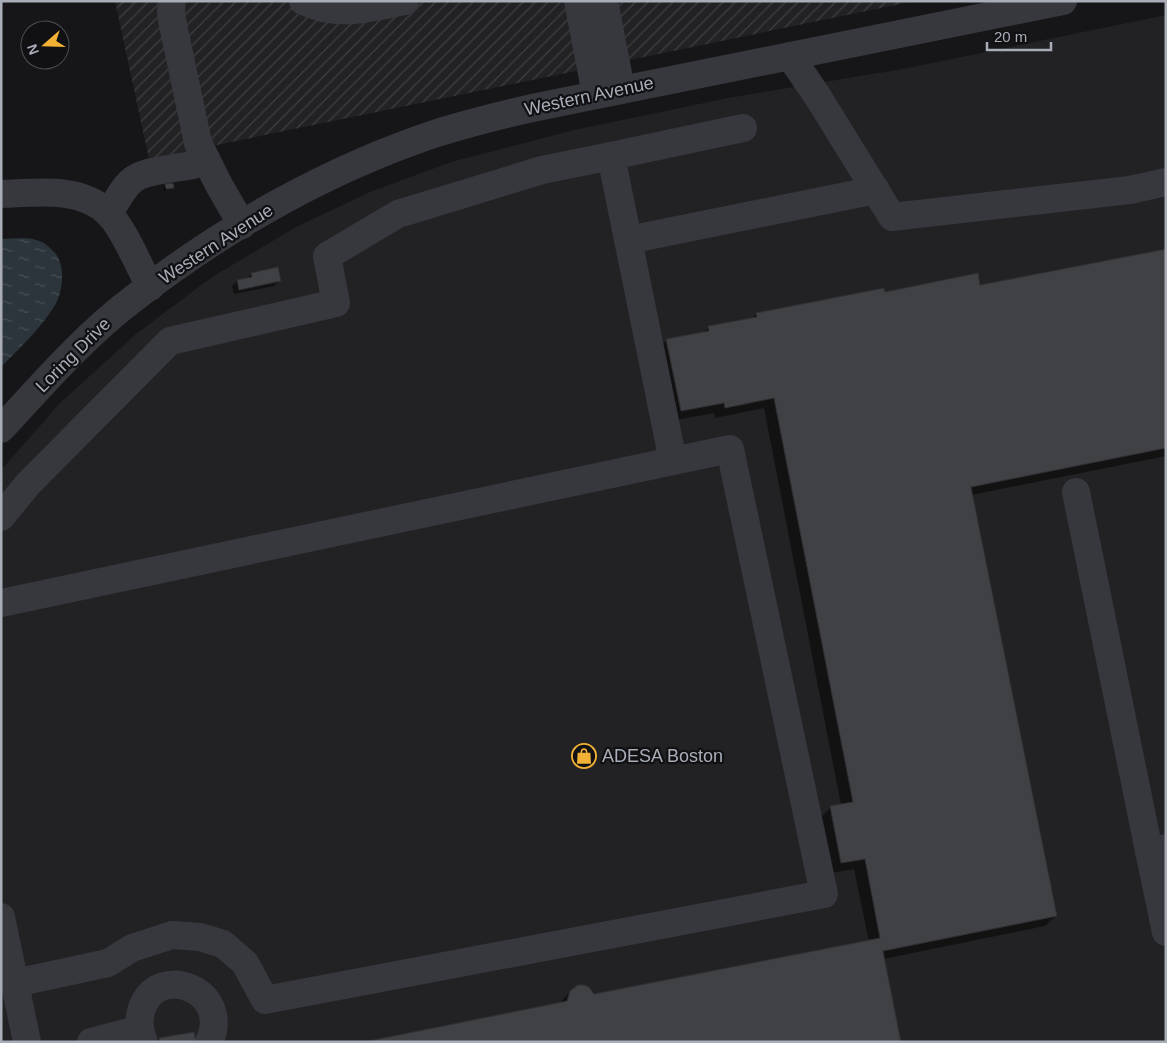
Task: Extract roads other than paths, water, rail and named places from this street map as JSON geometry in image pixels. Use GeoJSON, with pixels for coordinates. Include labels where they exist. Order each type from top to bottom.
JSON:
{"type":"FeatureCollection","features":[{"type":"Feature","properties":{"kind":"street"},"geometry":{"type":"LineString","coordinates":[[172,1],[172,20],[198,143],[242,225]]}},
{"type":"Feature","properties":{"kind":"street"},"geometry":{"type":"LineString","coordinates":[[303,1],[312,6],[341,12],[405,1]]}},
{"type":"Feature","properties":{"kind":"street"},"geometry":{"type":"LineString","coordinates":[[578,1],[608,92]]}},
{"type":"Feature","properties":{"kind":"street"},"geometry":{"type":"LineString","coordinates":[[604,1],[608,92]]}},
{"type":"Feature","properties":{"kind":"street","name":"Western Avenue"},"geometry":{"type":"LineString","coordinates":[[150,287],[207,246],[327,179],[417,141],[464,125],[608,92],[1063,1]]}},
{"type":"Feature","properties":{"kind":"street"},"geometry":{"type":"LineString","coordinates":[[790,56],[818,97],[892,217],[1130,190],[1166,182]]}},
{"type":"Feature","properties":{"kind":"street"},"geometry":{"type":"LineString","coordinates":[[1,517],[28,484],[170,341],[336,303],[327,256],[398,214],[542,170],[743,128]]}},
{"type":"Feature","properties":{"kind":"street"},"geometry":{"type":"LineString","coordinates":[[611,156],[673,461]]}},
{"type":"Feature","properties":{"kind":"street"},"geometry":{"type":"LineString","coordinates":[[109,214],[126,185],[138,175],[196,164],[206,159]]}},
{"type":"Feature","properties":{"kind":"street"},"geometry":{"type":"LineString","coordinates":[[628,240],[876,190]]}},
{"type":"Feature","properties":{"kind":"street"},"geometry":{"type":"LineString","coordinates":[[1,194],[65,194],[87,199],[109,214],[117,224],[150,287]]}},
{"type":"Feature","properties":{"kind":"street","name":"Loring Drive"},"geometry":{"type":"LineString","coordinates":[[1,429],[46,380],[87,340],[132,299],[150,287]]}},
{"type":"Feature","properties":{"kind":"street"},"geometry":{"type":"LineString","coordinates":[[1,603],[730,449],[824,894],[265,1000],[245,962],[223,944],[200,937],[172,935],[132,948],[108,963],[9,970]]}},
{"type":"Feature","properties":{"kind":"street"},"geometry":{"type":"LineString","coordinates":[[1076,492],[1157,849],[1166,932]]}},
{"type":"Feature","properties":{"kind":"street"},"geometry":{"type":"LineString","coordinates":[[1,917],[9,970],[27,1042]]}},
{"type":"Feature","properties":{"kind":"street"},"geometry":{"type":"LineString","coordinates":[[91,1042],[142,1035],[140,1014],[143,1004],[150,995],[164,987],[180,984],[199,992],[212,1009],[214,1031],[209,1042]]}},
{"type":"Feature","properties":{"kind":"water"},"geometry":{"type":"Polygon","coordinates":[[[1,239],[28,239],[44,243],[58,258],[61,265],[62,279],[60,293],[55,305],[30,337],[1,367],[1,239]]]}},
{"type":"Feature","properties":{"kind":"place","name":"ADESA Boston"},"geometry":{"type":"Point","coordinates":[584,756]}}]}
